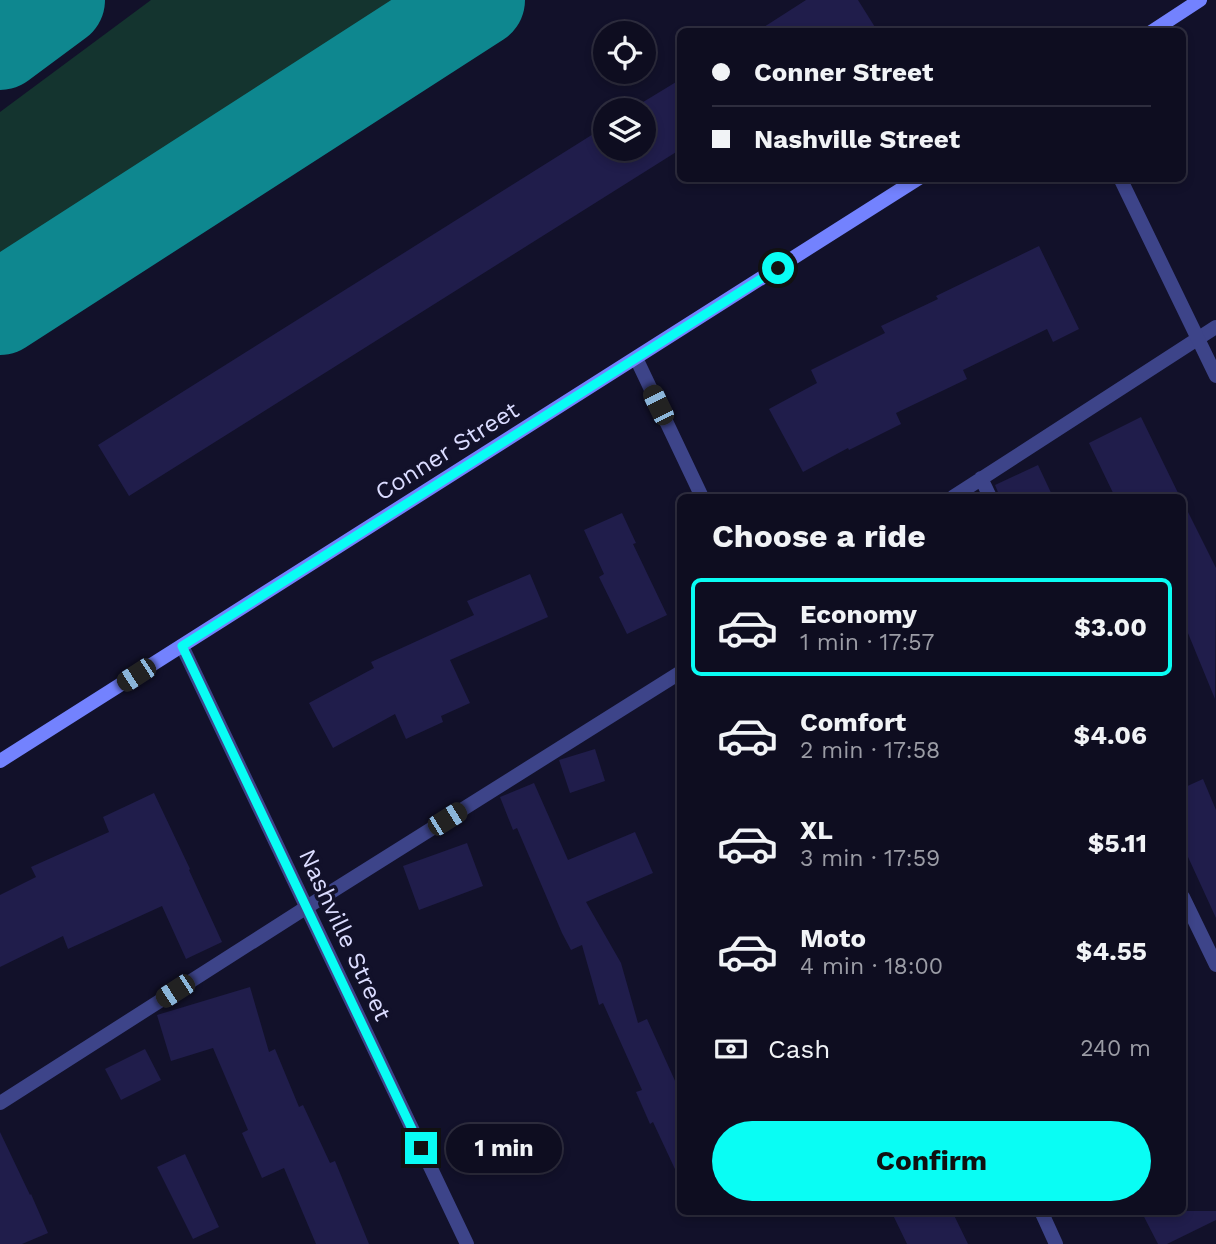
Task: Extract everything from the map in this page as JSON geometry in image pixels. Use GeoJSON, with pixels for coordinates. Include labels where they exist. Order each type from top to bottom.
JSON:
{"type":"FeatureCollection","features":[{"type":"Feature","properties":{"kind":"main road"},"geometry":{"type":"LineString","coordinates":[[1157,28],[1200,0]]}},
{"type":"Feature","properties":{"kind":"main road","name":"Conner Street"},"geometry":{"type":"LineString","coordinates":[[0,761],[913,182]]}},
{"type":"Feature","properties":{"kind":"street"},"geometry":{"type":"LineString","coordinates":[[1123,182],[1216,376]]}},
{"type":"Feature","properties":{"kind":"street"},"geometry":{"type":"LineString","coordinates":[[957,494],[1216,327]]}},
{"type":"Feature","properties":{"kind":"street"},"geometry":{"type":"LineString","coordinates":[[636,358],[701,494]]}},
{"type":"Feature","properties":{"kind":"street"},"geometry":{"type":"LineString","coordinates":[[981,478],[989,494]]}},
{"type":"Feature","properties":{"kind":"street","name":"Nashville Street"},"geometry":{"type":"LineString","coordinates":[[182,646],[467,1244]]}},
{"type":"Feature","properties":{"kind":"street"},"geometry":{"type":"LineString","coordinates":[[0,1103],[677,675]]}},
{"type":"Feature","properties":{"kind":"street"},"geometry":{"type":"LineString","coordinates":[[1186,903],[1216,965]]}},
{"type":"Feature","properties":{"kind":"street"},"geometry":{"type":"LineString","coordinates":[[1043,1215],[1056,1244]]}},
{"type":"Feature","properties":{"kind":"green space"},"geometry":{"type":"Polygon","coordinates":[[[151,0],[412,0],[0,264],[0,112],[151,0]]]}},
{"type":"Feature","properties":{"kind":"building"},"geometry":{"type":"Polygon","coordinates":[[[806,0],[858,0],[876,28],[762,28],[806,0]]]}},
{"type":"Feature","properties":{"kind":"building"},"geometry":{"type":"Polygon","coordinates":[[[677,81],[677,152],[129,496],[98,445],[593,134],[593,161],[656,161],[656,98],[650,98],[677,81]]]}},
{"type":"Feature","properties":{"kind":"building"},"geometry":{"type":"Polygon","coordinates":[[[1039,246],[1079,329],[1053,342],[1047,329],[963,370],[967,379],[896,413],[901,424],[803,472],[769,409],[817,383],[811,370],[885,333],[881,326],[1039,246]]]}},
{"type":"Feature","properties":{"kind":"building"},"geometry":{"type":"Polygon","coordinates":[[[1141,417],[1179,494],[1114,494],[1089,443],[1141,417]]]}},
{"type":"Feature","properties":{"kind":"building"},"geometry":{"type":"Polygon","coordinates":[[[1038,465],[1052,494],[999,494],[995,485],[1038,465]]]}},
{"type":"Feature","properties":{"kind":"building"},"geometry":{"type":"Polygon","coordinates":[[[1186,508],[1216,568],[1215,699],[1186,628],[1186,508]]]}},
{"type":"Feature","properties":{"kind":"building"},"geometry":{"type":"Polygon","coordinates":[[[622,513],[636,543],[633,544],[667,615],[627,634],[599,577],[604,574],[584,530],[622,513]]]}},
{"type":"Feature","properties":{"kind":"building"},"geometry":{"type":"Polygon","coordinates":[[[530,574],[548,617],[450,660],[470,703],[441,716],[443,722],[406,739],[395,714],[333,748],[309,703],[374,668],[371,662],[474,615],[467,601],[530,574]]]}},
{"type":"Feature","properties":{"kind":"building"},"geometry":{"type":"Polygon","coordinates":[[[595,749],[605,781],[570,793],[559,760],[595,749]]]}},
{"type":"Feature","properties":{"kind":"building"},"geometry":{"type":"Polygon","coordinates":[[[1203,779],[1216,810],[1216,918],[1186,853],[1186,787],[1203,779]]]}},
{"type":"Feature","properties":{"kind":"building"},"geometry":{"type":"Polygon","coordinates":[[[534,783],[568,860],[635,832],[653,873],[586,902],[621,963],[638,1023],[647,1019],[677,1085],[677,1173],[636,1092],[642,1090],[603,1003],[599,1005],[582,945],[571,950],[517,828],[513,830],[500,797],[534,783]]]}},
{"type":"Feature","properties":{"kind":"building"},"geometry":{"type":"Polygon","coordinates":[[[154,793],[222,942],[186,959],[162,906],[68,949],[63,936],[0,967],[0,895],[36,877],[31,867],[109,832],[103,817],[154,793]]]}},
{"type":"Feature","properties":{"kind":"building"},"geometry":{"type":"Polygon","coordinates":[[[467,843],[483,886],[419,910],[403,866],[467,843]]]}},
{"type":"Feature","properties":{"kind":"building"},"geometry":{"type":"Polygon","coordinates":[[[250,987],[269,1052],[275,1049],[299,1107],[303,1105],[330,1163],[335,1161],[369,1244],[316,1244],[284,1168],[262,1178],[242,1133],[248,1130],[213,1048],[171,1061],[157,1015],[250,987]]]}},
{"type":"Feature","properties":{"kind":"building"},"geometry":{"type":"Polygon","coordinates":[[[145,1049],[161,1080],[121,1100],[105,1069],[145,1049]]]}},
{"type":"Feature","properties":{"kind":"building"},"geometry":{"type":"Polygon","coordinates":[[[0,1132],[48,1233],[22,1244],[0,1244],[0,1132]]]}},
{"type":"Feature","properties":{"kind":"building"},"geometry":{"type":"Polygon","coordinates":[[[185,1154],[219,1227],[193,1239],[157,1167],[185,1154]]]}},
{"type":"Feature","properties":{"kind":"building"},"geometry":{"type":"Polygon","coordinates":[[[1186,1211],[1216,1211],[1216,1220],[1167,1244],[1158,1244],[1143,1215],[1186,1215],[1186,1211]]]}},
{"type":"Feature","properties":{"kind":"building"},"geometry":{"type":"Polygon","coordinates":[[[893,1215],[954,1215],[968,1244],[907,1244],[893,1215]]]}},
{"type":"Feature","properties":{"kind":"taxiway"},"geometry":{"type":"LineString","coordinates":[[0,43],[58,0]]}},
{"type":"Feature","properties":{"kind":"taxiway"},"geometry":{"type":"LineString","coordinates":[[0,308],[478,0]]}},
{"type":"Feature","properties":{"kind":"route"},"geometry":{"type":"LineString","coordinates":[[421,1148],[182,646],[778,268]]}}]}
